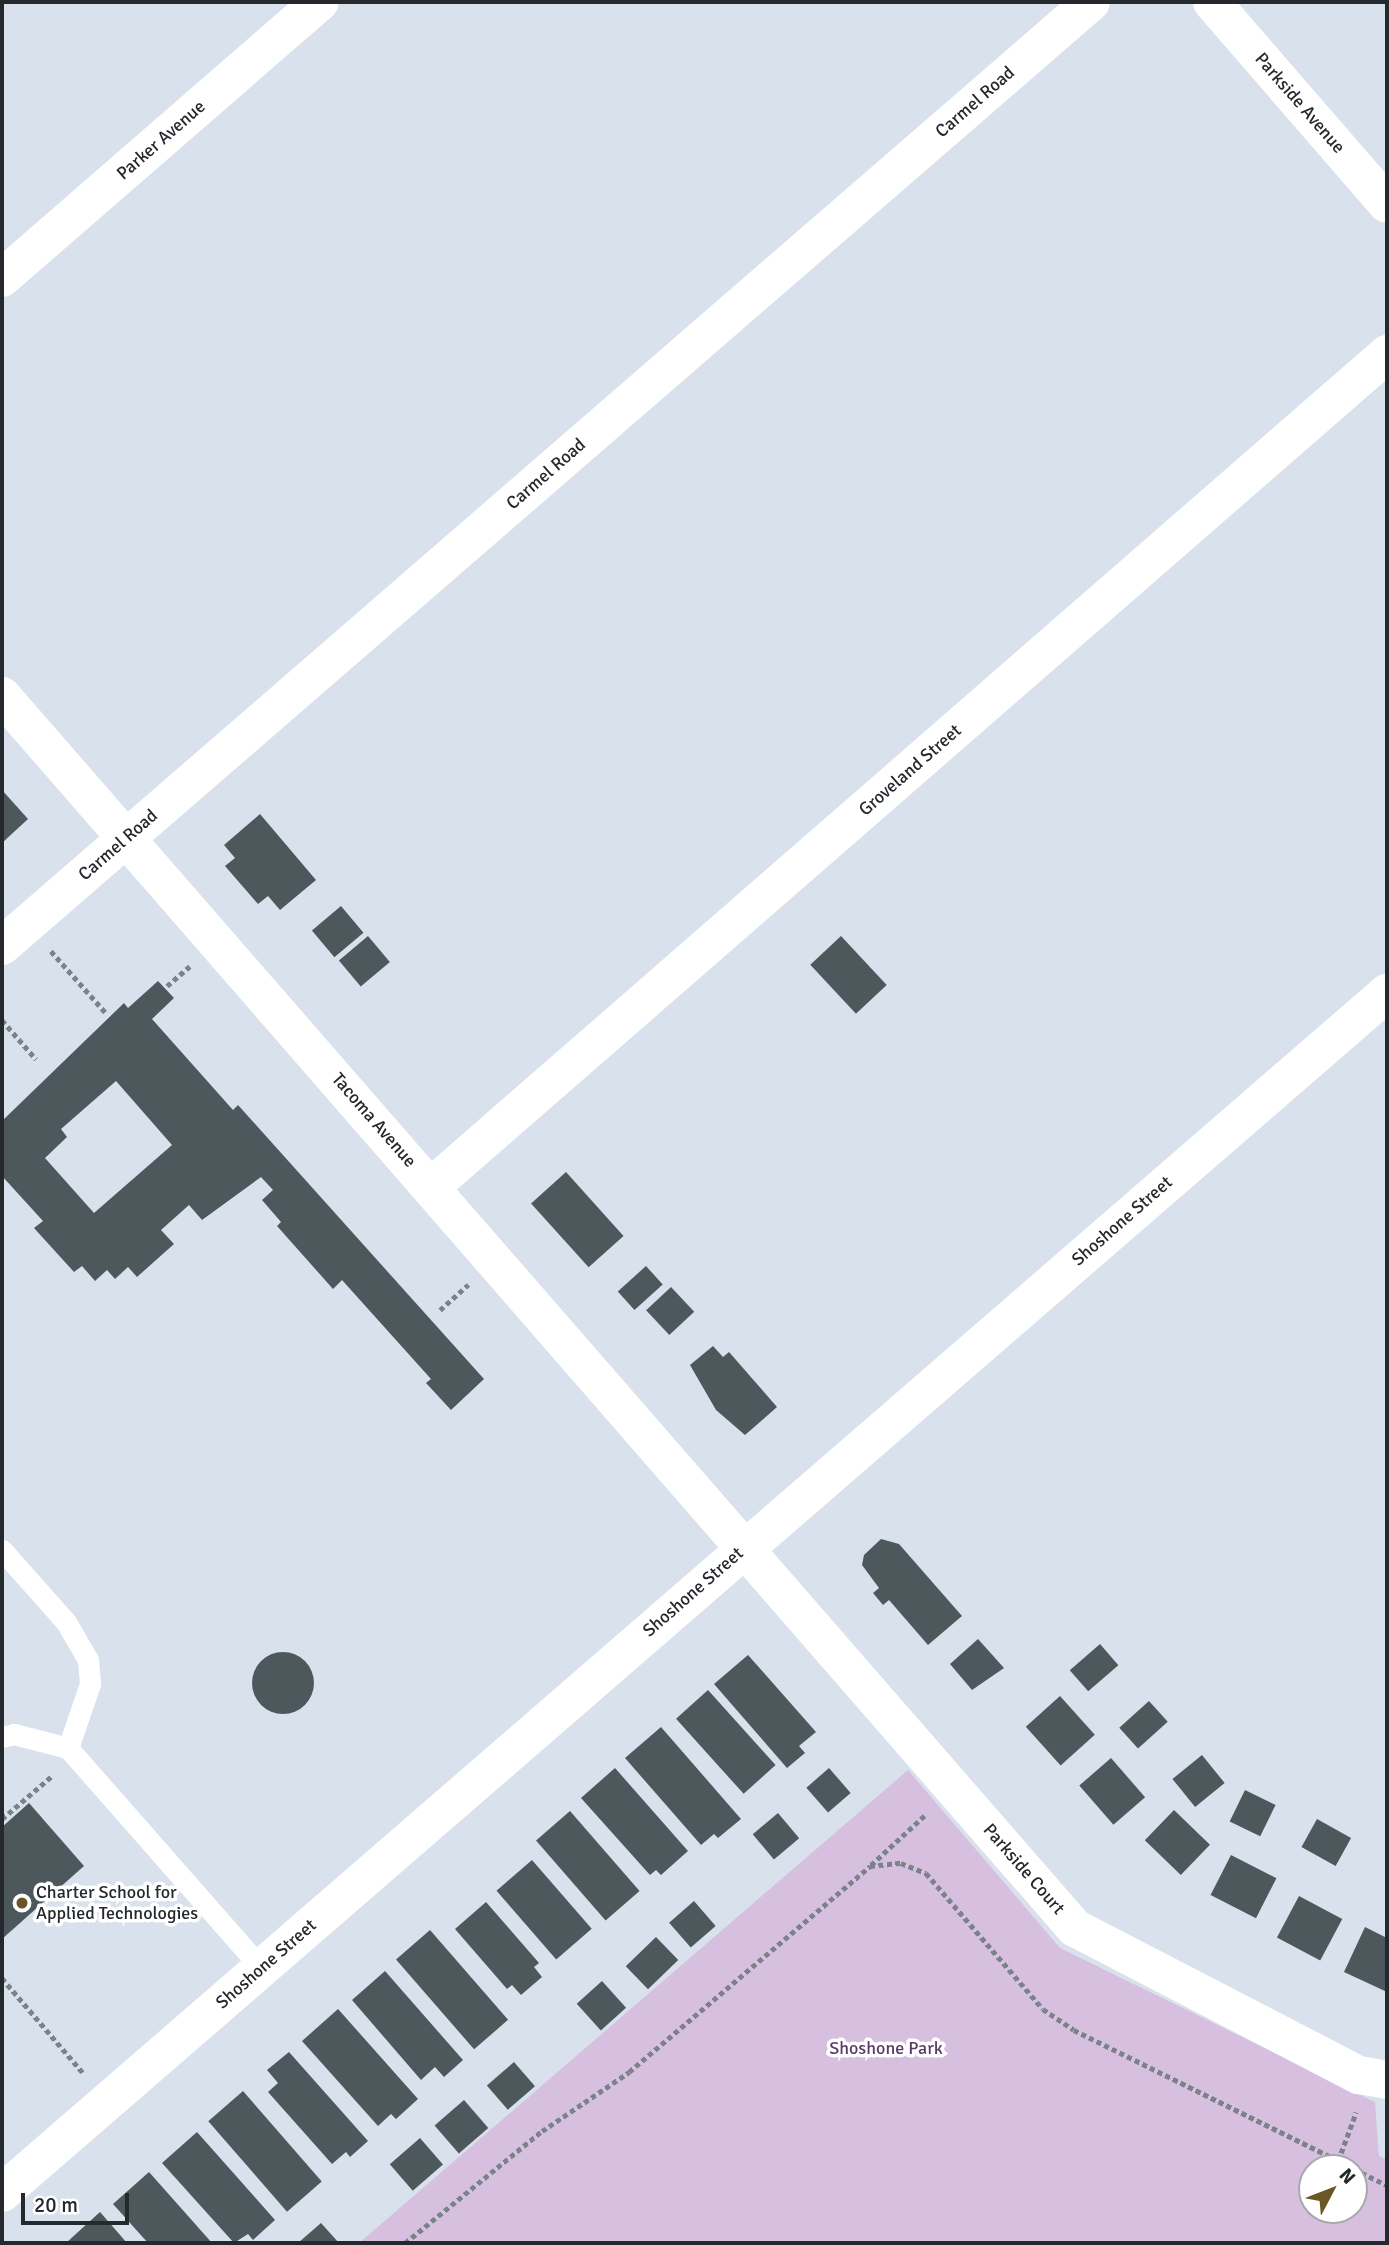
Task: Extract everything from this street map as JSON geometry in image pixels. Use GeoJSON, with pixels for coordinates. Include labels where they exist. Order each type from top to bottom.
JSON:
{"type":"FeatureCollection","features":[{"type":"Feature","properties":{"kind":"street","name":"Parker Avenue"},"geometry":{"type":"LineString","coordinates":[[2,278],[320,2]]}},
{"type":"Feature","properties":{"kind":"street","name":"Carmel Road"},"geometry":{"type":"LineString","coordinates":[[2,946],[1091,2]]}},
{"type":"Feature","properties":{"kind":"street","name":"Parkside Avenue"},"geometry":{"type":"LineString","coordinates":[[1212,2],[1387,204]]}},
{"type":"Feature","properties":{"kind":"street","name":"Groveland Street"},"geometry":{"type":"LineString","coordinates":[[432,1186],[1387,354]]}},
{"type":"Feature","properties":{"kind":"street","name":"Tacoma Avenue"},"geometry":{"type":"LineString","coordinates":[[2,696],[744,1547]]}},
{"type":"Feature","properties":{"kind":"street","name":"Shoshone Street"},"geometry":{"type":"LineString","coordinates":[[2,2193],[744,1547],[1387,993]]}},
{"type":"Feature","properties":{"kind":"street","name":"Parkside Court"},"geometry":{"type":"LineString","coordinates":[[744,1547],[1075,1927],[1379,2080]]}},
{"type":"Feature","properties":{"kind":"lane"},"geometry":{"type":"LineString","coordinates":[[2,1550],[66,1622],[88,1660],[90,1684],[68,1748]]}},
{"type":"Feature","properties":{"kind":"lane"},"geometry":{"type":"LineString","coordinates":[[6,1730],[68,1748],[261,1968]]}},
{"type":"Feature","properties":{"kind":"path"},"geometry":{"type":"LineString","coordinates":[[52,952],[107,1014]]}},
{"type":"Feature","properties":{"kind":"path"},"geometry":{"type":"LineString","coordinates":[[167,986],[191,965]]}},
{"type":"Feature","properties":{"kind":"path"},"geometry":{"type":"LineString","coordinates":[[2,1020],[36,1059]]}},
{"type":"Feature","properties":{"kind":"path"},"geometry":{"type":"LineString","coordinates":[[440,1310],[468,1285]]}},
{"type":"Feature","properties":{"kind":"path"},"geometry":{"type":"LineString","coordinates":[[2,1819],[53,1775]]}},
{"type":"Feature","properties":{"kind":"path"},"geometry":{"type":"LineString","coordinates":[[405,2243],[542,2131],[629,2072],[870,1866],[954,1788]]}},
{"type":"Feature","properties":{"kind":"path"},"geometry":{"type":"LineString","coordinates":[[870,1866],[901,1863],[926,1873],[1043,2009],[1074,2030],[1324,2154]]}},
{"type":"Feature","properties":{"kind":"path"},"geometry":{"type":"LineString","coordinates":[[2,1978],[108,2101]]}},
{"type":"Feature","properties":{"kind":"path"},"geometry":{"type":"LineString","coordinates":[[1342,2154],[1379,2080]]}},
{"type":"Feature","properties":{"kind":"path"},"geometry":{"type":"LineString","coordinates":[[1368,2176],[1387,2185]]}},
{"type":"Feature","properties":{"kind":"green space","name":"Shoshone Park"},"geometry":{"type":"Polygon","coordinates":[[[908,1770],[1060,1948],[1375,2102],[1379,2156],[1387,2160],[1387,2243],[359,2243],[908,1770]]]}},
{"type":"Feature","properties":{"kind":"building"},"geometry":{"type":"Polygon","coordinates":[[[2,790],[28,819],[2,843],[2,790]]]}},
{"type":"Feature","properties":{"kind":"building"},"geometry":{"type":"Polygon","coordinates":[[[260,814],[316,880],[280,910],[268,896],[258,904],[225,866],[235,858],[224,845],[260,814]]]}},
{"type":"Feature","properties":{"kind":"building"},"geometry":{"type":"Polygon","coordinates":[[[341,906],[363,933],[334,957],[312,930],[341,906]]]}},
{"type":"Feature","properties":{"kind":"building"},"geometry":{"type":"Polygon","coordinates":[[[368,936],[390,962],[361,986],[339,960],[368,936]]]}},
{"type":"Feature","properties":{"kind":"building"},"geometry":{"type":"Polygon","coordinates":[[[841,936],[887,985],[856,1014],[810,965],[841,936]]]}},
{"type":"Feature","properties":{"kind":"building"},"geometry":{"type":"Polygon","coordinates":[[[158,981],[174,998],[152,1019],[233,1110],[238,1105],[484,1379],[451,1410],[426,1383],[431,1379],[342,1280],[333,1289],[277,1226],[281,1222],[262,1200],[273,1190],[261,1177],[202,1220],[189,1205],[161,1230],[174,1244],[137,1277],[128,1267],[115,1279],[107,1270],[95,1281],[82,1266],[74,1272],[34,1228],[43,1221],[2,1176],[2,1121],[124,1003],[128,1008],[158,981]],[[116,1081],[61,1129],[67,1137],[45,1158],[94,1213],[172,1145],[116,1081]]]}},
{"type":"Feature","properties":{"kind":"building"},"geometry":{"type":"Polygon","coordinates":[[[566,1172],[624,1236],[589,1267],[531,1203],[566,1172]]]}},
{"type":"Feature","properties":{"kind":"building"},"geometry":{"type":"Polygon","coordinates":[[[646,1266],[663,1285],[634,1310],[618,1291],[646,1266]]]}},
{"type":"Feature","properties":{"kind":"building"},"geometry":{"type":"Polygon","coordinates":[[[671,1287],[694,1312],[669,1335],[646,1310],[671,1287]]]}},
{"type":"Feature","properties":{"kind":"building"},"geometry":{"type":"Polygon","coordinates":[[[713,1346],[723,1357],[729,1352],[777,1407],[745,1435],[716,1410],[690,1365],[713,1346]]]}},
{"type":"Feature","properties":{"kind":"building"},"geometry":{"type":"Polygon","coordinates":[[[881,1539],[899,1544],[962,1616],[928,1645],[889,1600],[883,1605],[873,1593],[879,1588],[862,1565],[864,1555],[881,1539]]]}},
{"type":"Feature","properties":{"kind":"building"},"geometry":{"type":"Polygon","coordinates":[[[978,1639],[1004,1668],[972,1690],[950,1664],[978,1639]]]}},
{"type":"Feature","properties":{"kind":"building"},"geometry":{"type":"Polygon","coordinates":[[[1100,1644],[1118,1665],[1088,1691],[1070,1670],[1100,1644]]]}},
{"type":"Feature","properties":{"kind":"building"},"geometry":{"type":"Polygon","coordinates":[[[283,1652],[305,1661],[314,1683],[305,1705],[283,1714],[261,1705],[252,1683],[261,1661],[283,1652]]]}},
{"type":"Feature","properties":{"kind":"building"},"geometry":{"type":"Polygon","coordinates":[[[748,1655],[816,1732],[799,1746],[805,1753],[787,1768],[714,1684],[748,1655]]]}},
{"type":"Feature","properties":{"kind":"building"},"geometry":{"type":"Polygon","coordinates":[[[708,1690],[776,1765],[744,1794],[676,1719],[708,1690]]]}},
{"type":"Feature","properties":{"kind":"building"},"geometry":{"type":"Polygon","coordinates":[[[1060,1696],[1095,1735],[1061,1765],[1026,1727],[1060,1696]]]}},
{"type":"Feature","properties":{"kind":"building"},"geometry":{"type":"Polygon","coordinates":[[[1149,1701],[1168,1722],[1138,1749],[1119,1728],[1149,1701]]]}},
{"type":"Feature","properties":{"kind":"building"},"geometry":{"type":"Polygon","coordinates":[[[661,1727],[741,1819],[718,1838],[714,1834],[701,1845],[625,1758],[661,1727]]]}},
{"type":"Feature","properties":{"kind":"building"},"geometry":{"type":"Polygon","coordinates":[[[1202,1755],[1225,1783],[1195,1807],[1172,1779],[1202,1755]]]}},
{"type":"Feature","properties":{"kind":"building"},"geometry":{"type":"Polygon","coordinates":[[[1111,1758],[1145,1797],[1113,1825],[1079,1786],[1111,1758]]]}},
{"type":"Feature","properties":{"kind":"building"},"geometry":{"type":"Polygon","coordinates":[[[615,1768],[688,1851],[661,1875],[656,1870],[650,1875],[581,1798],[615,1768]]]}},
{"type":"Feature","properties":{"kind":"building"},"geometry":{"type":"Polygon","coordinates":[[[829,1768],[851,1793],[828,1813],[806,1788],[829,1768]]]}},
{"type":"Feature","properties":{"kind":"building"},"geometry":{"type":"Polygon","coordinates":[[[1245,1790],[1276,1805],[1260,1836],[1230,1821],[1245,1790]]]}},
{"type":"Feature","properties":{"kind":"building","name":"Charter School for Applied Technologies"},"geometry":{"type":"Polygon","coordinates":[[[29,1803],[84,1866],[2,1939],[2,1827],[29,1803]]]}},
{"type":"Feature","properties":{"kind":"building"},"geometry":{"type":"Polygon","coordinates":[[[1174,1810],[1210,1845],[1181,1875],[1145,1840],[1174,1810]]]}},
{"type":"Feature","properties":{"kind":"building"},"geometry":{"type":"Polygon","coordinates":[[[570,1811],[640,1891],[606,1921],[536,1841],[570,1811]]]}},
{"type":"Feature","properties":{"kind":"building"},"geometry":{"type":"Polygon","coordinates":[[[778,1813],[799,1838],[774,1859],[753,1834],[778,1813]]]}},
{"type":"Feature","properties":{"kind":"building"},"geometry":{"type":"Polygon","coordinates":[[[1317,1819],[1351,1838],[1336,1866],[1301,1847],[1317,1819]]]}},
{"type":"Feature","properties":{"kind":"building"},"geometry":{"type":"Polygon","coordinates":[[[1231,1855],[1276,1878],[1256,1918],[1211,1895],[1231,1855]]]}},
{"type":"Feature","properties":{"kind":"building"},"geometry":{"type":"Polygon","coordinates":[[[532,1860],[592,1929],[556,1960],[497,1891],[532,1860]]]}},
{"type":"Feature","properties":{"kind":"building"},"geometry":{"type":"Polygon","coordinates":[[[1299,1896],[1342,1919],[1320,1961],[1277,1937],[1299,1896]]]}},
{"type":"Feature","properties":{"kind":"building"},"geometry":{"type":"Polygon","coordinates":[[[694,1901],[716,1926],[691,1948],[669,1923],[694,1901]]]}},
{"type":"Feature","properties":{"kind":"building"},"geometry":{"type":"Polygon","coordinates":[[[486,1902],[539,1963],[534,1967],[542,1977],[521,1995],[512,1985],[507,1989],[455,1929],[486,1902]]]}},
{"type":"Feature","properties":{"kind":"building"},"geometry":{"type":"Polygon","coordinates":[[[1365,1927],[1387,1938],[1387,1992],[1344,1972],[1365,1927]]]}},
{"type":"Feature","properties":{"kind":"building"},"geometry":{"type":"Polygon","coordinates":[[[430,1930],[508,2020],[474,2049],[396,1960],[430,1930]]]}},
{"type":"Feature","properties":{"kind":"building"},"geometry":{"type":"Polygon","coordinates":[[[656,1937],[678,1960],[648,1989],[626,1966],[656,1937]]]}},
{"type":"Feature","properties":{"kind":"building"},"geometry":{"type":"Polygon","coordinates":[[[385,1971],[463,2060],[444,2077],[435,2067],[421,2080],[352,2000],[385,1971]]]}},
{"type":"Feature","properties":{"kind":"building"},"geometry":{"type":"Polygon","coordinates":[[[602,1981],[626,2008],[601,2031],[577,2004],[602,1981]]]}},
{"type":"Feature","properties":{"kind":"building"},"geometry":{"type":"Polygon","coordinates":[[[338,2009],[418,2099],[396,2119],[391,2114],[378,2126],[302,2041],[338,2009]]]}},
{"type":"Feature","properties":{"kind":"building"},"geometry":{"type":"Polygon","coordinates":[[[289,2052],[368,2141],[350,2157],[346,2152],[332,2164],[268,2092],[278,2083],[267,2070],[289,2052]]]}},
{"type":"Feature","properties":{"kind":"building"},"geometry":{"type":"Polygon","coordinates":[[[514,2062],[535,2086],[508,2110],[487,2086],[514,2062]]]}},
{"type":"Feature","properties":{"kind":"building"},"geometry":{"type":"Polygon","coordinates":[[[243,2091],[322,2182],[287,2212],[208,2121],[243,2091]]]}},
{"type":"Feature","properties":{"kind":"building"},"geometry":{"type":"Polygon","coordinates":[[[464,2100],[488,2128],[459,2154],[435,2126],[464,2100]]]}},
{"type":"Feature","properties":{"kind":"building"},"geometry":{"type":"Polygon","coordinates":[[[197,2132],[275,2220],[253,2240],[248,2234],[234,2243],[162,2163],[197,2132]]]}},
{"type":"Feature","properties":{"kind":"building"},"geometry":{"type":"Polygon","coordinates":[[[420,2138],[443,2164],[413,2191],[390,2164],[420,2138]]]}},
{"type":"Feature","properties":{"kind":"building"},"geometry":{"type":"Polygon","coordinates":[[[149,2172],[212,2243],[148,2243],[113,2204],[149,2172]]]}},
{"type":"Feature","properties":{"kind":"building"},"geometry":{"type":"Polygon","coordinates":[[[100,2212],[127,2243],[66,2243],[100,2212]]]}},
{"type":"Feature","properties":{"kind":"building"},"geometry":{"type":"Polygon","coordinates":[[[321,2223],[339,2243],[298,2243],[321,2223]]]}},
{"type":"Feature","properties":{"kind":"place","name":"Charter School for Applied Technologies"},"geometry":{"type":"Point","coordinates":[22,1903]}}]}
